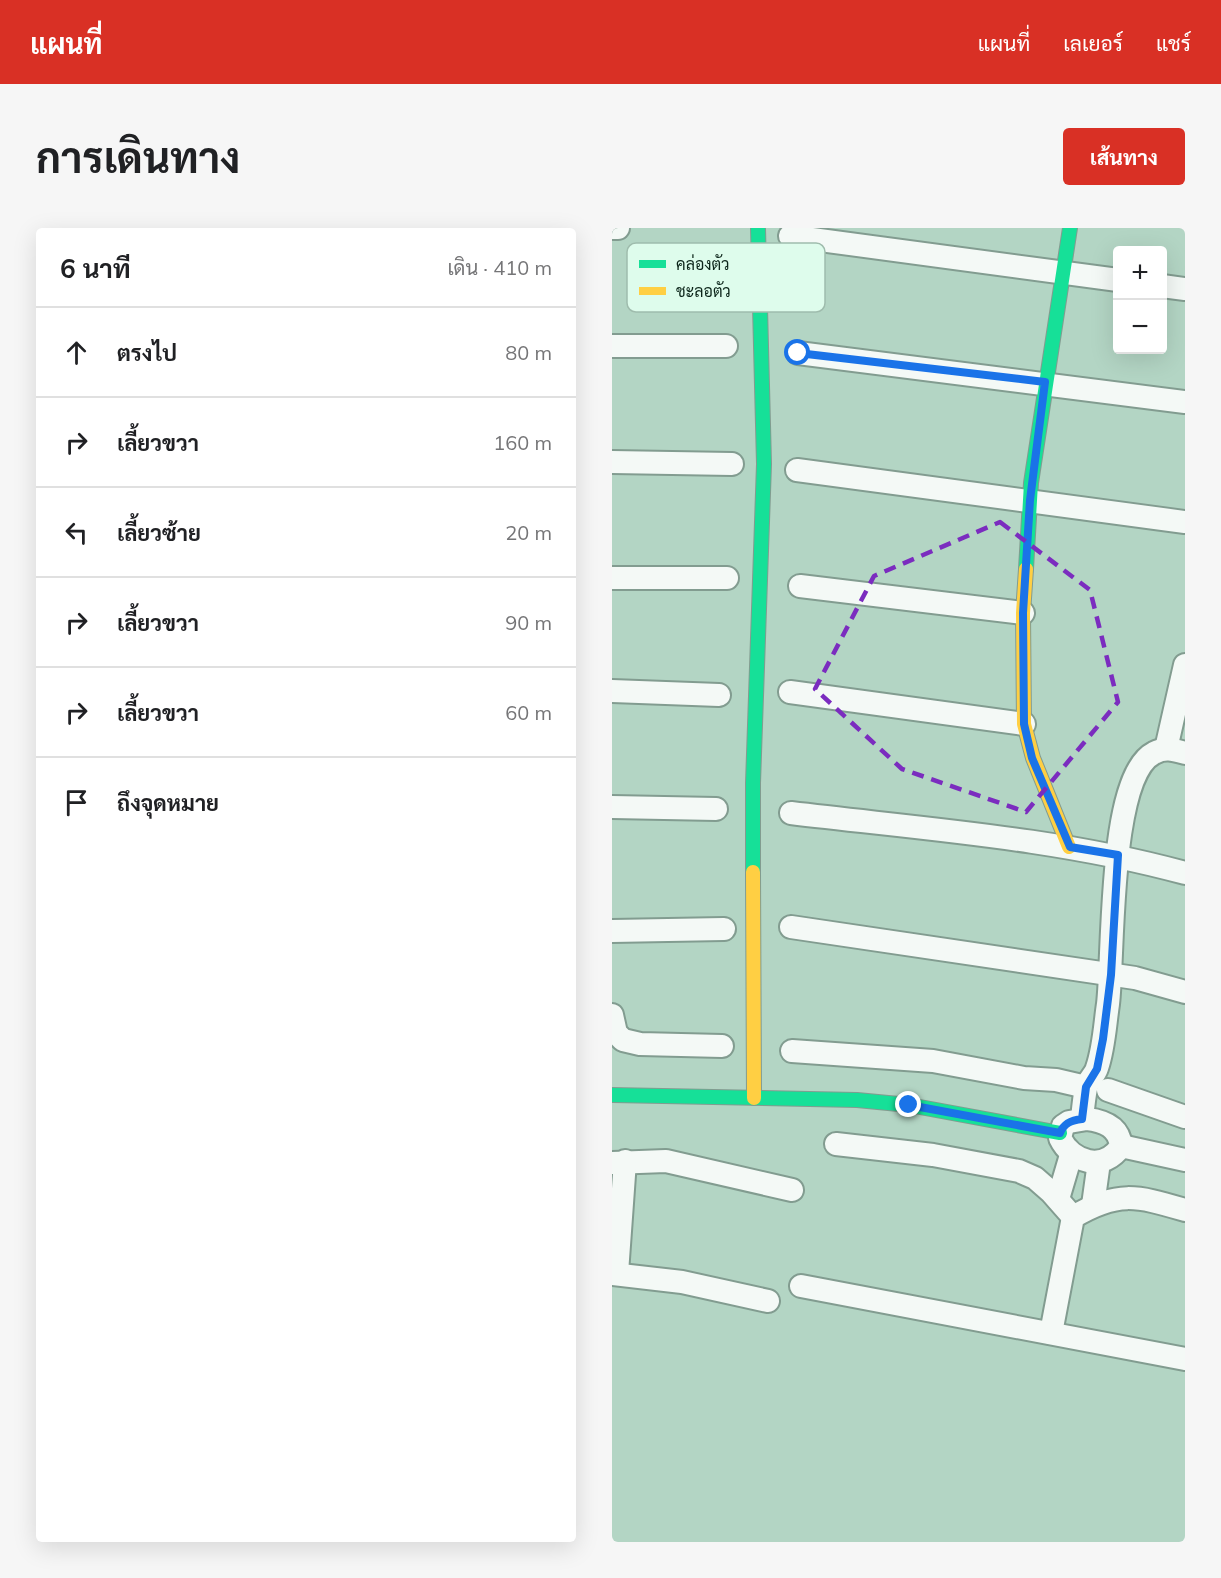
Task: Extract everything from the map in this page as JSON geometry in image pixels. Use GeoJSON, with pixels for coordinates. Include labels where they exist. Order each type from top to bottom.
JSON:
{"type":"FeatureCollection","features":[{"type":"Feature","properties":{"kind":"street"},"geometry":{"type":"LineString","coordinates":[[612,228],[618,228]]}},
{"type":"Feature","properties":{"kind":"street"},"geometry":{"type":"LineString","coordinates":[[758,228],[758,243]]}},
{"type":"Feature","properties":{"kind":"street"},"geometry":{"type":"LineString","coordinates":[[1070,228],[1045,382],[1030,500],[1023,613],[1024,724],[1032,758],[1070,847]]}},
{"type":"Feature","properties":{"kind":"street"},"geometry":{"type":"LineString","coordinates":[[790,236],[1113,279]]}},
{"type":"Feature","properties":{"kind":"street"},"geometry":{"type":"LineString","coordinates":[[1167,287],[1185,289]]}},
{"type":"Feature","properties":{"kind":"street"},"geometry":{"type":"LineString","coordinates":[[754,1098],[753,783],[764,464],[760,312]]}},
{"type":"Feature","properties":{"kind":"street"},"geometry":{"type":"LineString","coordinates":[[612,346],[726,346]]}},
{"type":"Feature","properties":{"kind":"street"},"geometry":{"type":"LineString","coordinates":[[798,353],[1045,382],[1185,402]]}},
{"type":"Feature","properties":{"kind":"street"},"geometry":{"type":"LineString","coordinates":[[612,462],[732,464]]}},
{"type":"Feature","properties":{"kind":"street"},"geometry":{"type":"LineString","coordinates":[[797,470],[1185,522]]}},
{"type":"Feature","properties":{"kind":"street"},"geometry":{"type":"LineString","coordinates":[[612,578],[728,578]]}},
{"type":"Feature","properties":{"kind":"street"},"geometry":{"type":"LineString","coordinates":[[800,586],[1023,613]]}},
{"type":"Feature","properties":{"kind":"street"},"geometry":{"type":"LineString","coordinates":[[1092,1120],[1111,975],[1118,855],[1124,805],[1132,782],[1143,762],[1153,753],[1176,751],[1185,665]]}},
{"type":"Feature","properties":{"kind":"street"},"geometry":{"type":"LineString","coordinates":[[612,691],[719,695]]}},
{"type":"Feature","properties":{"kind":"street"},"geometry":{"type":"LineString","coordinates":[[790,692],[1024,724]]}},
{"type":"Feature","properties":{"kind":"street"},"geometry":{"type":"LineString","coordinates":[[612,807],[716,809]]}},
{"type":"Feature","properties":{"kind":"street"},"geometry":{"type":"LineString","coordinates":[[791,813],[1070,847],[1118,855],[1185,873]]}},
{"type":"Feature","properties":{"kind":"street"},"geometry":{"type":"LineString","coordinates":[[791,927],[1136,978],[1185,992]]}},
{"type":"Feature","properties":{"kind":"street"},"geometry":{"type":"LineString","coordinates":[[612,932],[724,929]]}},
{"type":"Feature","properties":{"kind":"street"},"geometry":{"type":"LineString","coordinates":[[612,1015],[616,1033],[631,1042],[722,1046]]}},
{"type":"Feature","properties":{"kind":"street"},"geometry":{"type":"LineString","coordinates":[[792,1051],[933,1061],[1024,1078],[1097,1082],[1185,1117]]}},
{"type":"Feature","properties":{"kind":"street"},"geometry":{"type":"LineString","coordinates":[[612,1095],[857,1100],[909,1105],[1060,1133]]}},
{"type":"Feature","properties":{"kind":"street"},"geometry":{"type":"LineString","coordinates":[[1092,1120],[1114,1128],[1120,1136],[1121,1146],[1109,1160],[1099,1162],[1071,1155],[1060,1138],[1060,1133],[1063,1126],[1069,1122],[1092,1120]]}},
{"type":"Feature","properties":{"kind":"street"},"geometry":{"type":"LineString","coordinates":[[836,1144],[933,1155],[1019,1171],[1035,1178],[1058,1198],[1073,1217]]}},
{"type":"Feature","properties":{"kind":"street"},"geometry":{"type":"LineString","coordinates":[[1121,1146],[1185,1160]]}},
{"type":"Feature","properties":{"kind":"street"},"geometry":{"type":"LineString","coordinates":[[1058,1198],[1071,1155]]}},
{"type":"Feature","properties":{"kind":"street"},"geometry":{"type":"LineString","coordinates":[[768,1301],[682,1282],[614,1273],[618,1162],[666,1161],[792,1190]]}},
{"type":"Feature","properties":{"kind":"street"},"geometry":{"type":"LineString","coordinates":[[1093,1205],[1099,1162]]}},
{"type":"Feature","properties":{"kind":"street"},"geometry":{"type":"LineString","coordinates":[[1051,1333],[1073,1217],[1093,1205],[1128,1197],[1185,1210]]}},
{"type":"Feature","properties":{"kind":"street"},"geometry":{"type":"LineString","coordinates":[[801,1286],[1185,1359]]}},
{"type":"Feature","properties":{"kind":"highlighted area"},"geometry":{"type":"Polygon","coordinates":[[[1000,522],[1090,590],[1118,702],[1026,812],[902,769],[815,689],[874,576],[1000,522]]]}},
{"type":"Feature","properties":{"kind":"traffic: fast"},"geometry":{"type":"LineString","coordinates":[[758,228],[758,243]]}},
{"type":"Feature","properties":{"kind":"traffic: fast"},"geometry":{"type":"LineString","coordinates":[[1026,569],[1031,483],[1070,228]]}},
{"type":"Feature","properties":{"kind":"traffic: fast"},"geometry":{"type":"LineString","coordinates":[[753,872],[753,783],[764,464],[760,312]]}},
{"type":"Feature","properties":{"kind":"traffic: fast"},"geometry":{"type":"LineString","coordinates":[[612,1095],[857,1100],[909,1105],[1060,1133]]}},
{"type":"Feature","properties":{"kind":"traffic: slow"},"geometry":{"type":"LineString","coordinates":[[1026,569],[1023,613],[1024,724],[1033,758],[1069,847]]}},
{"type":"Feature","properties":{"kind":"traffic: slow"},"geometry":{"type":"LineString","coordinates":[[753,872],[754,1098]]}},
{"type":"Feature","properties":{"kind":"route"},"geometry":{"type":"LineString","coordinates":[[798,353],[1045,382],[1031,483],[1023,613],[1024,724],[1032,758],[1070,847],[1118,855],[1111,975],[1103,1039],[1097,1069],[1086,1087],[1082,1119],[1069,1122],[1063,1126],[1060,1133],[909,1105]]}}]}
